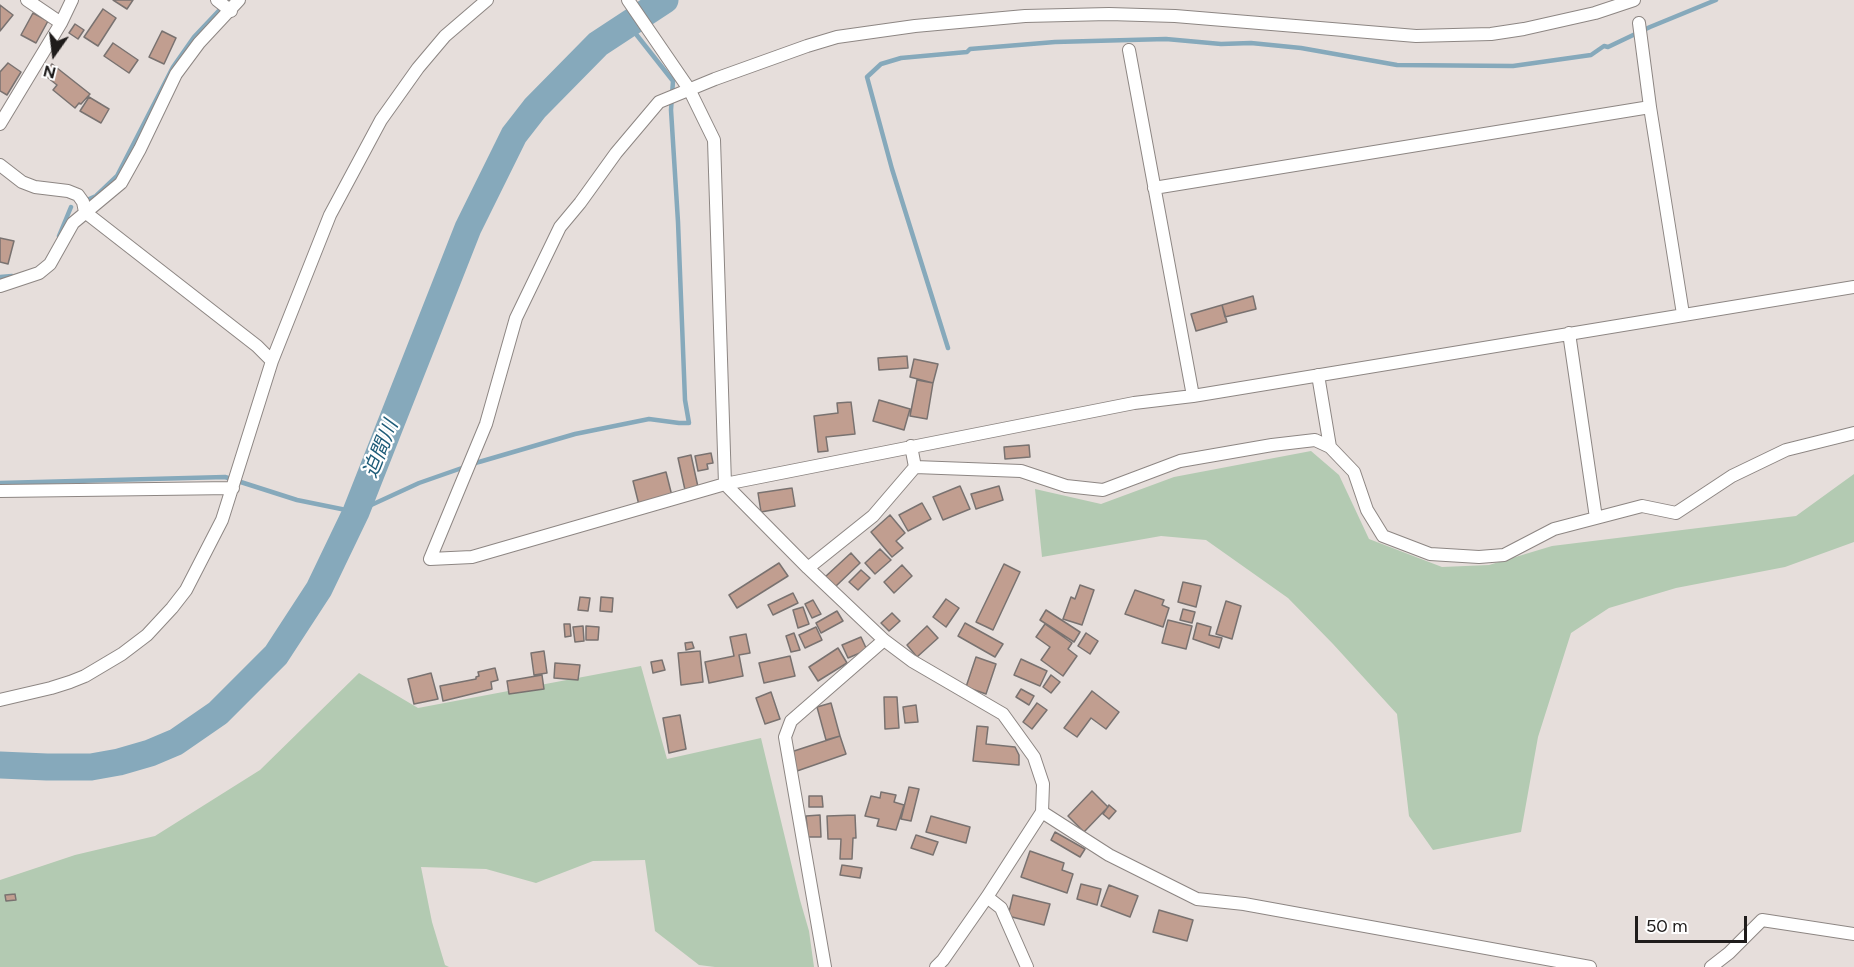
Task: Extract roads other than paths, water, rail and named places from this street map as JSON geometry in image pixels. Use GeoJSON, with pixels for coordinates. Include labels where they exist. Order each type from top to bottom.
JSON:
{"type":"FeatureCollection","features":[{"type":"Feature","properties":{"kind":"street"},"geometry":{"type":"LineString","coordinates":[[27,0],[61,23]]}},
{"type":"Feature","properties":{"kind":"street"},"geometry":{"type":"LineString","coordinates":[[0,123],[61,23],[72,0]]}},
{"type":"Feature","properties":{"kind":"street"},"geometry":{"type":"LineString","coordinates":[[217,0],[231,10]]}},
{"type":"Feature","properties":{"kind":"street"},"geometry":{"type":"LineString","coordinates":[[0,286],[39,273],[50,264],[73,223],[121,183],[176,74],[190,53],[240,0]]}},
{"type":"Feature","properties":{"kind":"street"},"geometry":{"type":"LineString","coordinates":[[0,700],[51,688],[85,676],[122,654],[147,635],[186,590],[222,520],[272,361],[330,215],[381,120],[418,68],[445,36],[487,0]]}},
{"type":"Feature","properties":{"kind":"street"},"geometry":{"type":"LineString","coordinates":[[628,0],[689,89],[714,140],[725,484],[808,568],[884,640],[912,661],[1003,714],[1034,757],[1044,784],[1042,812],[987,897],[936,967]]}},
{"type":"Feature","properties":{"kind":"street"},"geometry":{"type":"LineString","coordinates":[[1634,0],[1595,13],[1491,34],[1416,36],[1175,16],[1108,14],[1025,16],[915,26],[837,37],[689,89],[659,102],[616,153],[560,227],[516,318],[486,424],[430,559],[472,557],[725,484],[1134,403],[1193,396],[1854,287]]}},
{"type":"Feature","properties":{"kind":"street"},"geometry":{"type":"LineString","coordinates":[[1639,23],[1683,314]]}},
{"type":"Feature","properties":{"kind":"street"},"geometry":{"type":"LineString","coordinates":[[1129,50],[1193,396]]}},
{"type":"Feature","properties":{"kind":"street"},"geometry":{"type":"LineString","coordinates":[[1154,188],[1650,107]]}},
{"type":"Feature","properties":{"kind":"street"},"geometry":{"type":"LineString","coordinates":[[0,165],[22,182],[35,187],[73,192],[78,195],[83,202],[85,212],[257,346],[272,361]]}},
{"type":"Feature","properties":{"kind":"street"},"geometry":{"type":"LineString","coordinates":[[1569,333],[1596,518]]}},
{"type":"Feature","properties":{"kind":"street"},"geometry":{"type":"LineString","coordinates":[[1318,375],[1330,447]]}},
{"type":"Feature","properties":{"kind":"street"},"geometry":{"type":"LineString","coordinates":[[915,467],[1021,471],[1066,486],[1103,490],[1180,461],[1315,440],[1330,447],[1354,472],[1367,510],[1383,536],[1430,554],[1479,557],[1504,555],[1554,529],[1642,507],[1676,513],[1732,476],[1786,450],[1854,433]]}},
{"type":"Feature","properties":{"kind":"street"},"geometry":{"type":"LineString","coordinates":[[808,568],[873,516],[915,467],[912,446]]}},
{"type":"Feature","properties":{"kind":"street"},"geometry":{"type":"LineString","coordinates":[[0,491],[233,488]]}},
{"type":"Feature","properties":{"kind":"street"},"geometry":{"type":"LineString","coordinates":[[825,967],[785,737],[791,721],[884,640]]}},
{"type":"Feature","properties":{"kind":"street"},"geometry":{"type":"LineString","coordinates":[[1042,812],[1109,855],[1197,899],[1256,906],[1590,967]]}},
{"type":"Feature","properties":{"kind":"street"},"geometry":{"type":"LineString","coordinates":[[987,897],[1001,909],[1027,967]]}},
{"type":"Feature","properties":{"kind":"street"},"geometry":{"type":"LineString","coordinates":[[1711,967],[1729,953],[1762,920],[1854,934]]}},
{"type":"Feature","properties":{"kind":"waterway"},"geometry":{"type":"LineString","coordinates":[[87,200],[96,196],[117,176],[173,67],[194,37],[229,0]]}},
{"type":"Feature","properties":{"kind":"waterway","name":"迫間川"},"geometry":{"type":"LineString","coordinates":[[0,765],[91,767],[150,753],[176,742],[218,713],[276,655],[319,589],[356,512],[468,228],[514,135],[535,108],[598,44],[665,0]]}},
{"type":"Feature","properties":{"kind":"waterway"},"geometry":{"type":"LineString","coordinates":[[948,348],[892,169],[867,77],[881,64],[901,58],[967,52],[970,49],[1055,42],[1166,39],[1301,48],[1397,65],[1513,66],[1591,55],[1604,46],[1608,47],[1716,0]]}},
{"type":"Feature","properties":{"kind":"waterway"},"geometry":{"type":"LineString","coordinates":[[0,483],[225,477],[297,500],[356,512],[419,483],[479,462],[575,434],[649,419],[689,423],[685,400],[671,110],[673,81],[628,24]]}},
{"type":"Feature","properties":{"kind":"waterway"},"geometry":{"type":"LineString","coordinates":[[59,236],[71,207]]}},
{"type":"Feature","properties":{"kind":"waterway"},"geometry":{"type":"LineString","coordinates":[[0,277],[12,276]]}}]}
